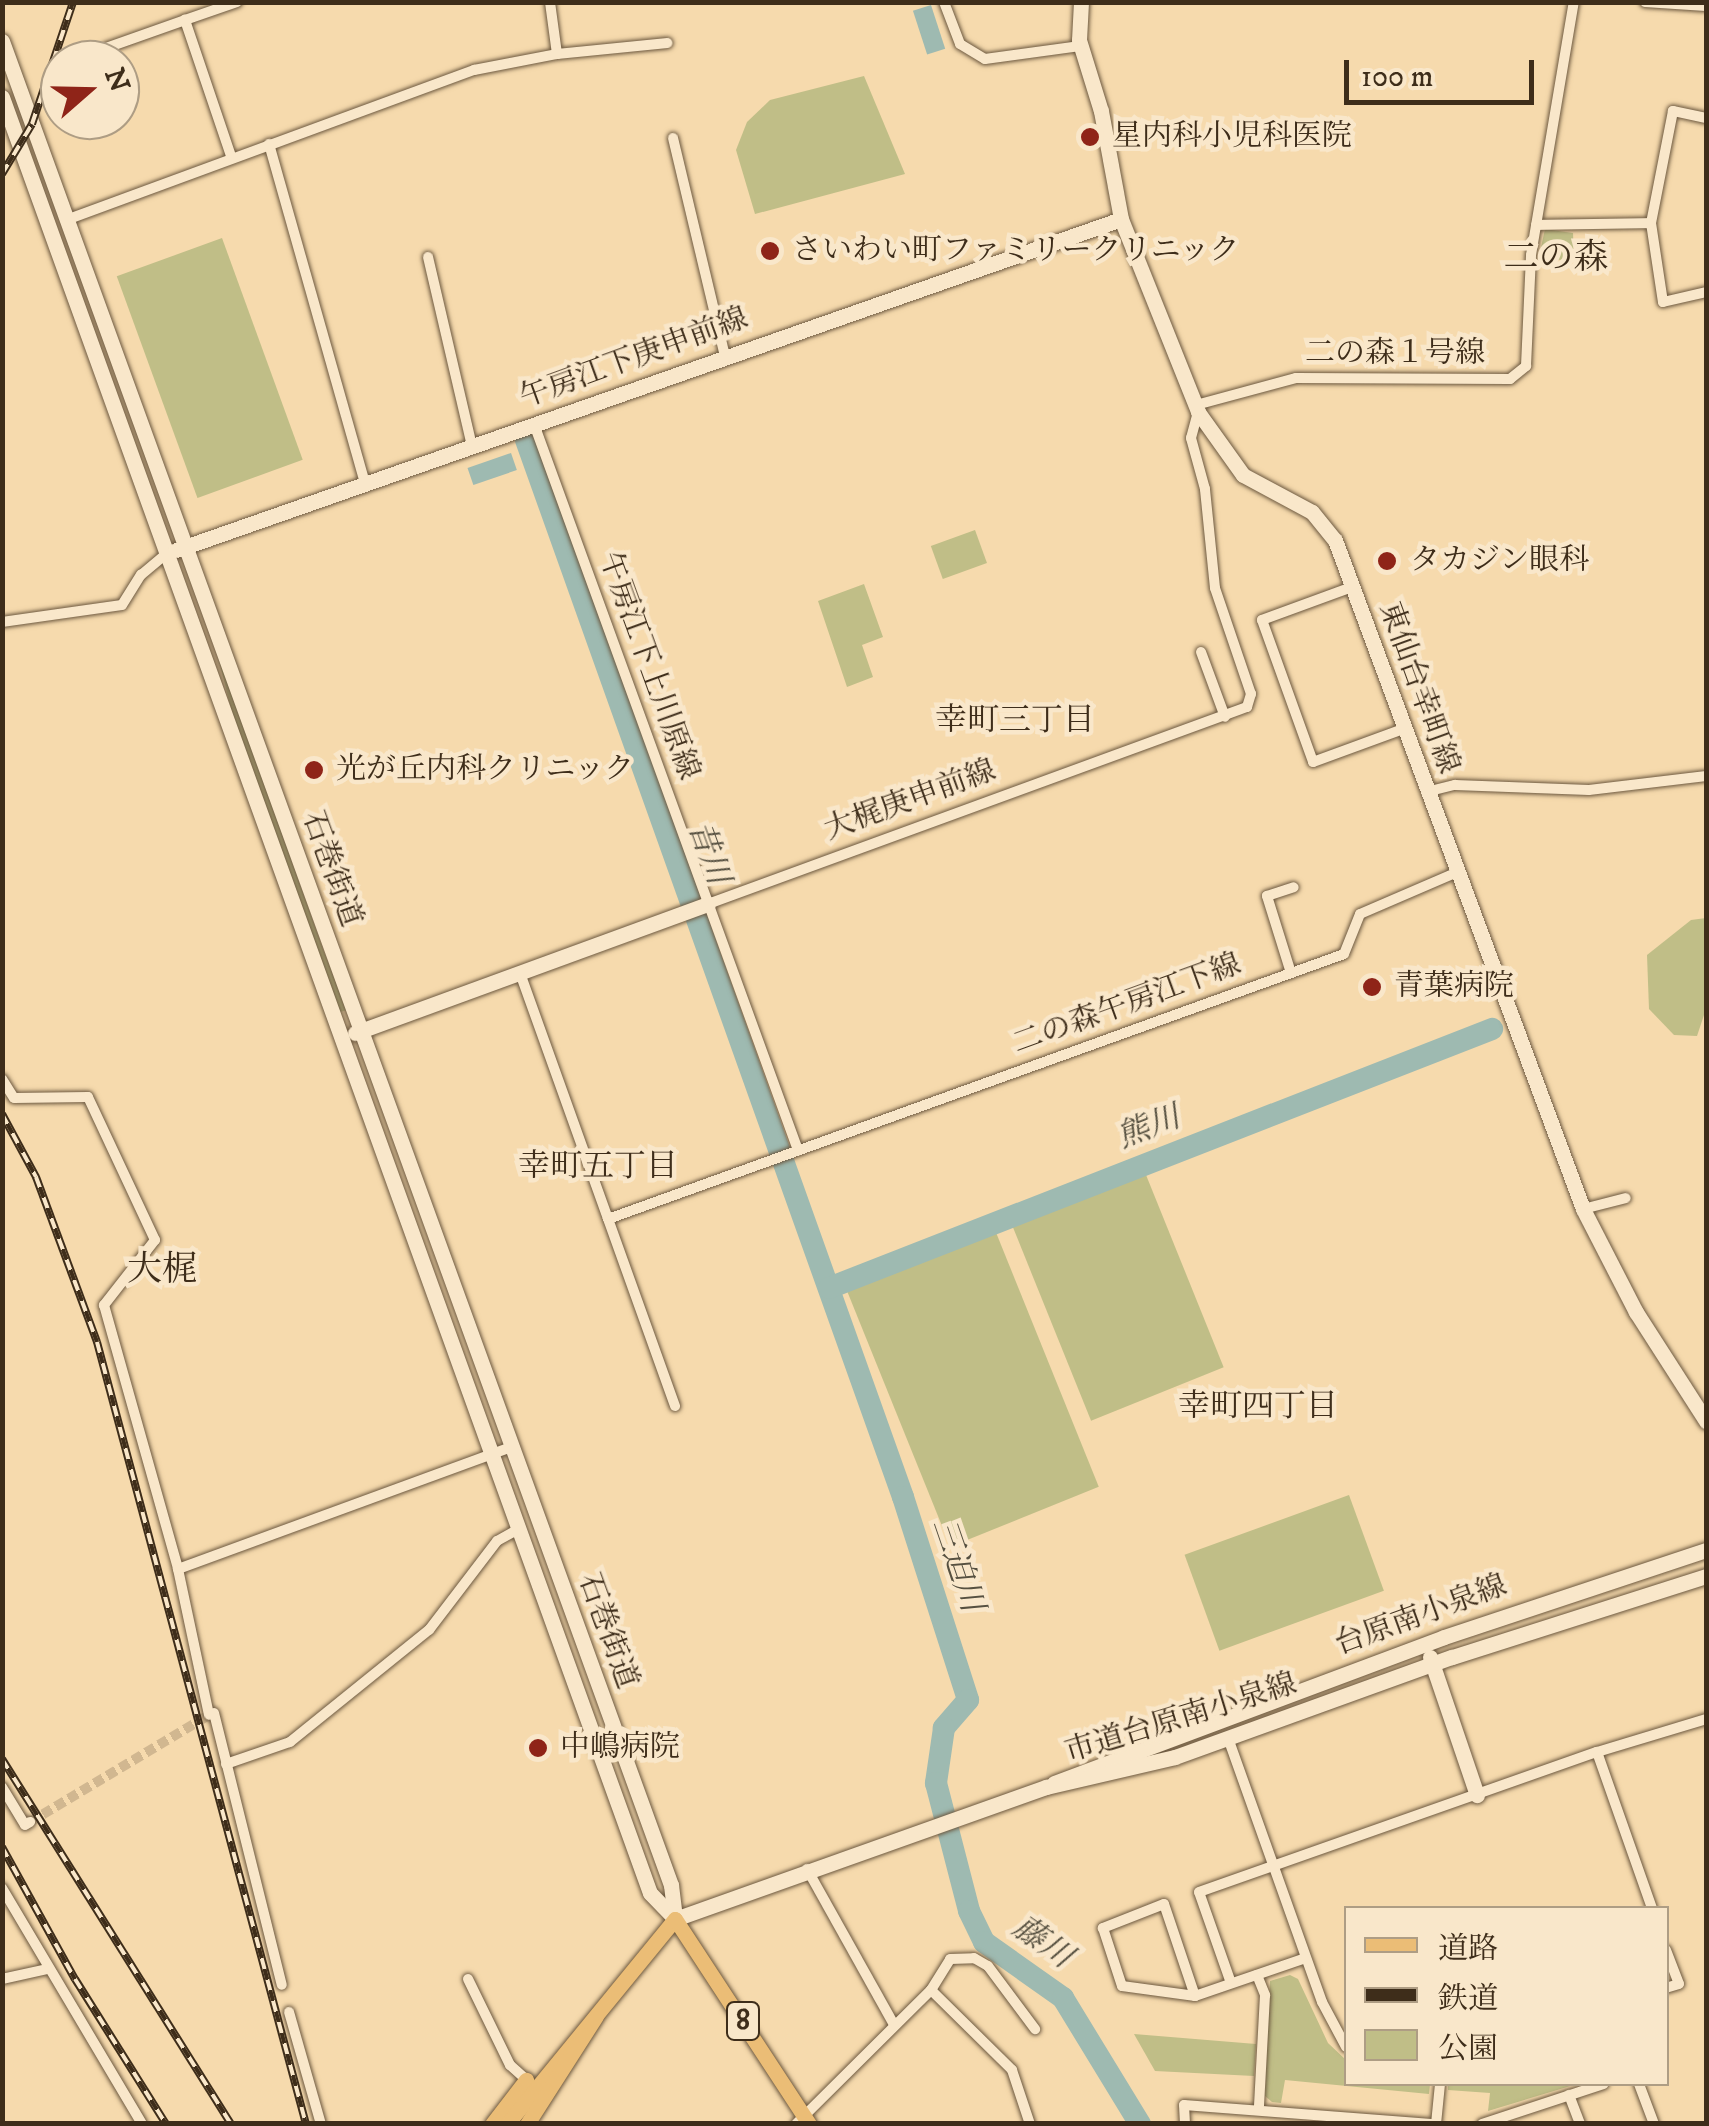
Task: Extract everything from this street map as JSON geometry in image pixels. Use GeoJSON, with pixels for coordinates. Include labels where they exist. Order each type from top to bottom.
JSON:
{"type":"FeatureCollection","features":[{"type":"Feature","properties":{"kind":"main road"},"geometry":{"type":"LineString","coordinates":[[492,2124],[675,1919]]}},
{"type":"Feature","properties":{"kind":"main road","name":"8"},"geometry":{"type":"LineString","coordinates":[[675,1919],[803,2121]]}},
{"type":"Feature","properties":{"kind":"main road"},"geometry":{"type":"LineString","coordinates":[[527,2124],[581,2048],[604,1998]]}},
{"type":"Feature","properties":{"kind":"main road"},"geometry":{"type":"LineString","coordinates":[[507,2124],[531,2083]]}},
{"type":"Feature","properties":{"kind":"street"},"geometry":{"type":"LineString","coordinates":[[129,40],[219,5],[237,2]]}},
{"type":"Feature","properties":{"kind":"street"},"geometry":{"type":"LineString","coordinates":[[550,2],[557,54]]}},
{"type":"Feature","properties":{"kind":"street"},"geometry":{"type":"LineString","coordinates":[[944,2],[960,44],[986,59],[1080,46]]}},
{"type":"Feature","properties":{"kind":"street","name":"東仙台幸町線"},"geometry":{"type":"LineString","coordinates":[[1081,2],[1080,46],[1101,111],[1121,219],[1197,409],[1243,476],[1326,523],[1583,1209],[1628,1300],[1706,1421]]}},
{"type":"Feature","properties":{"kind":"street","name":"二の森１号線"},"geometry":{"type":"LineString","coordinates":[[1197,409],[1296,378],[1510,378],[1526,366],[1536,225],[1574,2]]}},
{"type":"Feature","properties":{"kind":"street"},"geometry":{"type":"LineString","coordinates":[[1645,2],[1706,6]]}},
{"type":"Feature","properties":{"kind":"street"},"geometry":{"type":"LineString","coordinates":[[185,20],[231,156]]}},
{"type":"Feature","properties":{"kind":"street","name":"石巻街道"},"geometry":{"type":"LineString","coordinates":[[2,42],[671,1885],[675,1919]]}},
{"type":"Feature","properties":{"kind":"street"},"geometry":{"type":"LineString","coordinates":[[66,220],[231,156],[504,61],[667,43]]}},
{"type":"Feature","properties":{"kind":"street","name":"石巻街道"},"geometry":{"type":"LineString","coordinates":[[2,98],[650,1893],[675,1919]]}},
{"type":"Feature","properties":{"kind":"street"},"geometry":{"type":"LineString","coordinates":[[1706,118],[1673,110],[1651,223],[1663,302],[1706,292]]}},
{"type":"Feature","properties":{"kind":"street"},"geometry":{"type":"LineString","coordinates":[[673,138],[726,356]]}},
{"type":"Feature","properties":{"kind":"street"},"geometry":{"type":"LineString","coordinates":[[269,144],[365,484]]}},
{"type":"Feature","properties":{"kind":"street","name":"午房江下庚申前線"},"geometry":{"type":"LineString","coordinates":[[166,554],[1121,219]]}},
{"type":"Feature","properties":{"kind":"street"},"geometry":{"type":"LineString","coordinates":[[1536,225],[1651,223]]}},
{"type":"Feature","properties":{"kind":"street"},"geometry":{"type":"LineString","coordinates":[[428,258],[472,446]]}},
{"type":"Feature","properties":{"kind":"street"},"geometry":{"type":"LineString","coordinates":[[1197,409],[1191,438],[1205,488],[1215,588],[1252,694],[1247,707],[1224,717],[1201,652]]}},
{"type":"Feature","properties":{"kind":"street","name":"午房江下上川原線"},"geometry":{"type":"LineString","coordinates":[[534,424],[698,907],[793,1152]]}},
{"type":"Feature","properties":{"kind":"street"},"geometry":{"type":"LineString","coordinates":[[2,622],[122,605],[140,576],[166,554]]}},
{"type":"Feature","properties":{"kind":"street"},"geometry":{"type":"LineString","coordinates":[[1352,587],[1262,620],[1268,637],[1313,762],[1403,729]]}},
{"type":"Feature","properties":{"kind":"street","name":"大梶庚申前線"},"geometry":{"type":"LineString","coordinates":[[342,1037],[1224,717]]}},
{"type":"Feature","properties":{"kind":"street"},"geometry":{"type":"LineString","coordinates":[[1426,792],[1456,785],[1589,790],[1706,776]]}},
{"type":"Feature","properties":{"kind":"street","name":"二の森午房江下線"},"geometry":{"type":"LineString","coordinates":[[608,1219],[1344,954],[1360,914],[1456,873]]}},
{"type":"Feature","properties":{"kind":"street"},"geometry":{"type":"LineString","coordinates":[[1292,973],[1266,896],[1294,887]]}},
{"type":"Feature","properties":{"kind":"street"},"geometry":{"type":"LineString","coordinates":[[520,973],[676,1406]]}},
{"type":"Feature","properties":{"kind":"street"},"geometry":{"type":"LineString","coordinates":[[2,1078],[14,1098],[88,1097],[155,1240],[104,1305],[178,1569],[282,1985]]}},
{"type":"Feature","properties":{"kind":"street"},"geometry":{"type":"LineString","coordinates":[[1583,1209],[1626,1198]]}},
{"type":"Feature","properties":{"kind":"street"},"geometry":{"type":"LineString","coordinates":[[178,1569],[511,1447]]}},
{"type":"Feature","properties":{"kind":"street"},"geometry":{"type":"LineString","coordinates":[[226,1764],[290,1742],[428,1630],[497,1541],[519,1529]]}},
{"type":"Feature","properties":{"kind":"street","name":"台原南小泉線"},"geometry":{"type":"LineString","coordinates":[[1046,1787],[1078,1769],[1426,1643],[1706,1550]]}},
{"type":"Feature","properties":{"kind":"street","name":"市道台原南小泉線"},"geometry":{"type":"LineString","coordinates":[[675,1919],[1046,1787],[1080,1784],[1228,1738],[1432,1664],[1706,1576]]}},
{"type":"Feature","properties":{"kind":"street"},"geometry":{"type":"LineString","coordinates":[[1426,1643],[1477,1795]]}},
{"type":"Feature","properties":{"kind":"street"},"geometry":{"type":"LineString","coordinates":[[1232,1984],[1200,1892],[1596,1752],[1706,1719]]}},
{"type":"Feature","properties":{"kind":"street"},"geometry":{"type":"LineString","coordinates":[[1228,1738],[1335,2035],[1344,2044]]}},
{"type":"Feature","properties":{"kind":"street"},"geometry":{"type":"LineString","coordinates":[[1596,1752],[1651,1906]]}},
{"type":"Feature","properties":{"kind":"street"},"geometry":{"type":"LineString","coordinates":[[2,1788],[25,1825],[30,1822]]}},
{"type":"Feature","properties":{"kind":"street"},"geometry":{"type":"LineString","coordinates":[[807,1869],[893,2024]]}},
{"type":"Feature","properties":{"kind":"street"},"geometry":{"type":"LineString","coordinates":[[2,1888],[142,2124]]}},
{"type":"Feature","properties":{"kind":"street"},"geometry":{"type":"LineString","coordinates":[[1196,1996],[1164,1904],[1103,1928],[1122,1986],[1196,1996],[1306,1958]]}},
{"type":"Feature","properties":{"kind":"street"},"geometry":{"type":"LineString","coordinates":[[803,2121],[930,1990],[950,1959],[974,1958],[988,1966],[1035,2028]]}},
{"type":"Feature","properties":{"kind":"street"},"geometry":{"type":"LineString","coordinates":[[1669,1958],[1679,1984],[1669,1987]]}},
{"type":"Feature","properties":{"kind":"street"},"geometry":{"type":"LineString","coordinates":[[2,1979],[48,1969]]}},
{"type":"Feature","properties":{"kind":"street"},"geometry":{"type":"LineString","coordinates":[[1257,1974],[1265,1995],[1259,2106]]}},
{"type":"Feature","properties":{"kind":"street"},"geometry":{"type":"LineString","coordinates":[[468,1980],[510,2065],[531,2083]]}},
{"type":"Feature","properties":{"kind":"street"},"geometry":{"type":"LineString","coordinates":[[930,1990],[1012,2070],[1030,2124]]}},
{"type":"Feature","properties":{"kind":"street"},"geometry":{"type":"LineString","coordinates":[[289,2012],[321,2124]]}},
{"type":"Feature","properties":{"kind":"street"},"geometry":{"type":"LineString","coordinates":[[1185,2124],[1184,2105],[1259,2106],[1434,2124],[1440,2086]]}},
{"type":"Feature","properties":{"kind":"street"},"geometry":{"type":"LineString","coordinates":[[1482,2124],[1598,2086]]}},
{"type":"Feature","properties":{"kind":"street"},"geometry":{"type":"LineString","coordinates":[[1639,2086],[1654,2124]]}},
{"type":"Feature","properties":{"kind":"street"},"geometry":{"type":"LineString","coordinates":[[1569,2095],[1580,2124]]}},
{"type":"Feature","properties":{"kind":"green space"},"geometry":{"type":"Polygon","coordinates":[[[864,76],[905,174],[755,214],[736,150],[747,122],[770,100],[864,76]]]}},
{"type":"Feature","properties":{"kind":"green space"},"geometry":{"type":"Polygon","coordinates":[[[1545,229],[1573,233],[1574,259],[1538,261],[1545,229]]]}},
{"type":"Feature","properties":{"kind":"green space"},"geometry":{"type":"Polygon","coordinates":[[[222,238],[303,460],[197,498],[117,276],[222,238]]]}},
{"type":"Feature","properties":{"kind":"green space"},"geometry":{"type":"Polygon","coordinates":[[[975,530],[987,563],[943,579],[931,546],[975,530]]]}},
{"type":"Feature","properties":{"kind":"green space"},"geometry":{"type":"Polygon","coordinates":[[[864,584],[883,637],[862,645],[873,677],[847,687],[818,601],[864,584]]]}},
{"type":"Feature","properties":{"kind":"green space"},"geometry":{"type":"Polygon","coordinates":[[[216,648],[347,1010],[340,1012],[233,717],[216,648]]]}},
{"type":"Feature","properties":{"kind":"green space"},"geometry":{"type":"Polygon","coordinates":[[[1706,918],[1706,1009],[1697,1036],[1674,1035],[1649,1009],[1647,955],[1691,920],[1706,918]]]}},
{"type":"Feature","properties":{"kind":"green space"},"geometry":{"type":"Polygon","coordinates":[[[1142,1165],[1224,1367],[1091,1421],[1009,1219],[1142,1165]]]}},
{"type":"Feature","properties":{"kind":"green space"},"geometry":{"type":"Polygon","coordinates":[[[995,1230],[1099,1487],[950,1547],[847,1290],[995,1230]]]}},
{"type":"Feature","properties":{"kind":"green space"},"geometry":{"type":"Polygon","coordinates":[[[1349,1495],[1384,1591],[1219,1651],[1185,1555],[1349,1495]]]}},
{"type":"Feature","properties":{"kind":"green space"},"geometry":{"type":"Polygon","coordinates":[[[1290,1975],[1298,1979],[1328,2043],[1344,2058],[1344,2086],[1285,2080],[1281,2103],[1265,2096],[1270,1981],[1290,1975]]]}},
{"type":"Feature","properties":{"kind":"green space"},"geometry":{"type":"Polygon","coordinates":[[[1134,2034],[1256,2044],[1254,2076],[1155,2071],[1134,2034]]]}},
{"type":"Feature","properties":{"kind":"green space"},"geometry":{"type":"Polygon","coordinates":[[[1347,2086],[1430,2086],[1429,2094],[1347,2086]]]}},
{"type":"Feature","properties":{"kind":"green space"},"geometry":{"type":"Polygon","coordinates":[[[1448,2086],[1570,2086],[1488,2111],[1490,2093],[1448,2090],[1448,2086]]]}},
{"type":"Feature","properties":{"kind":"water"},"geometry":{"type":"Polygon","coordinates":[[[931,5],[945,49],[927,55],[913,11],[931,5]]]}},
{"type":"Feature","properties":{"kind":"water"},"geometry":{"type":"Polygon","coordinates":[[[511,453],[517,470],[473,485],[468,468],[511,453]]]}},
{"type":"Feature","properties":{"kind":"waterway","name":"三迫川"},"geometry":{"type":"LineString","coordinates":[[526,440],[903,1497],[968,1700],[944,1728],[936,1783],[969,1911],[984,1942],[1063,1998],[1140,2124]]}},
{"type":"Feature","properties":{"kind":"waterway","name":"熊川"},"geometry":{"type":"LineString","coordinates":[[829,1288],[1492,1029]]}},
{"type":"Feature","properties":{"kind":"tunnel"},"geometry":{"type":"LineString","coordinates":[[30,1822],[209,1715]]}},
{"type":"Feature","properties":{"kind":"railway"},"geometry":{"type":"LineString","coordinates":[[2,174],[32,124],[73,2]]}},
{"type":"Feature","properties":{"kind":"railway"},"geometry":{"type":"LineString","coordinates":[[2,1114],[36,1177],[97,1342],[306,2124]]}},
{"type":"Feature","properties":{"kind":"railway"},"geometry":{"type":"LineString","coordinates":[[2,1759],[231,2124]]}},
{"type":"Feature","properties":{"kind":"railway"},"geometry":{"type":"LineString","coordinates":[[2,1847],[75,1979],[166,2124]]}},
{"type":"Feature","properties":{"kind":"place","name":"星内科小児科医院"},"geometry":{"type":"Point","coordinates":[1090,137]}},
{"type":"Feature","properties":{"kind":"place","name":"さいわい町ファミリークリニック"},"geometry":{"type":"Point","coordinates":[770,251]}},
{"type":"Feature","properties":{"kind":"place","name":"タカジン眼科"},"geometry":{"type":"Point","coordinates":[1387,561]}},
{"type":"Feature","properties":{"kind":"place","name":"光が丘内科クリニック"},"geometry":{"type":"Point","coordinates":[314,770]}},
{"type":"Feature","properties":{"kind":"place","name":"青葉病院"},"geometry":{"type":"Point","coordinates":[1372,987]}},
{"type":"Feature","properties":{"kind":"place","name":"中嶋病院"},"geometry":{"type":"Point","coordinates":[538,1748]}},
{"type":"Feature","properties":{"kind":"district","name":"二の森"},"geometry":{"type":"Point","coordinates":[1556,258]}},
{"type":"Feature","properties":{"kind":"district","name":"幸町三丁目"},"geometry":{"type":"Point","coordinates":[1015,721]}},
{"type":"Feature","properties":{"kind":"district","name":"幸町五丁目"},"geometry":{"type":"Point","coordinates":[598,1167]}},
{"type":"Feature","properties":{"kind":"district","name":"大梶"},"geometry":{"type":"Point","coordinates":[162,1270]}},
{"type":"Feature","properties":{"kind":"district","name":"幸町四丁目"},"geometry":{"type":"Point","coordinates":[1258,1407]}},
{"type":"Feature","properties":{"kind":"water label","name":"昔川"},"geometry":{"type":"Point","coordinates":[708,853]}},
{"type":"Feature","properties":{"kind":"water label","name":"藤川"},"geometry":{"type":"Point","coordinates":[1042,1943]}}]}
